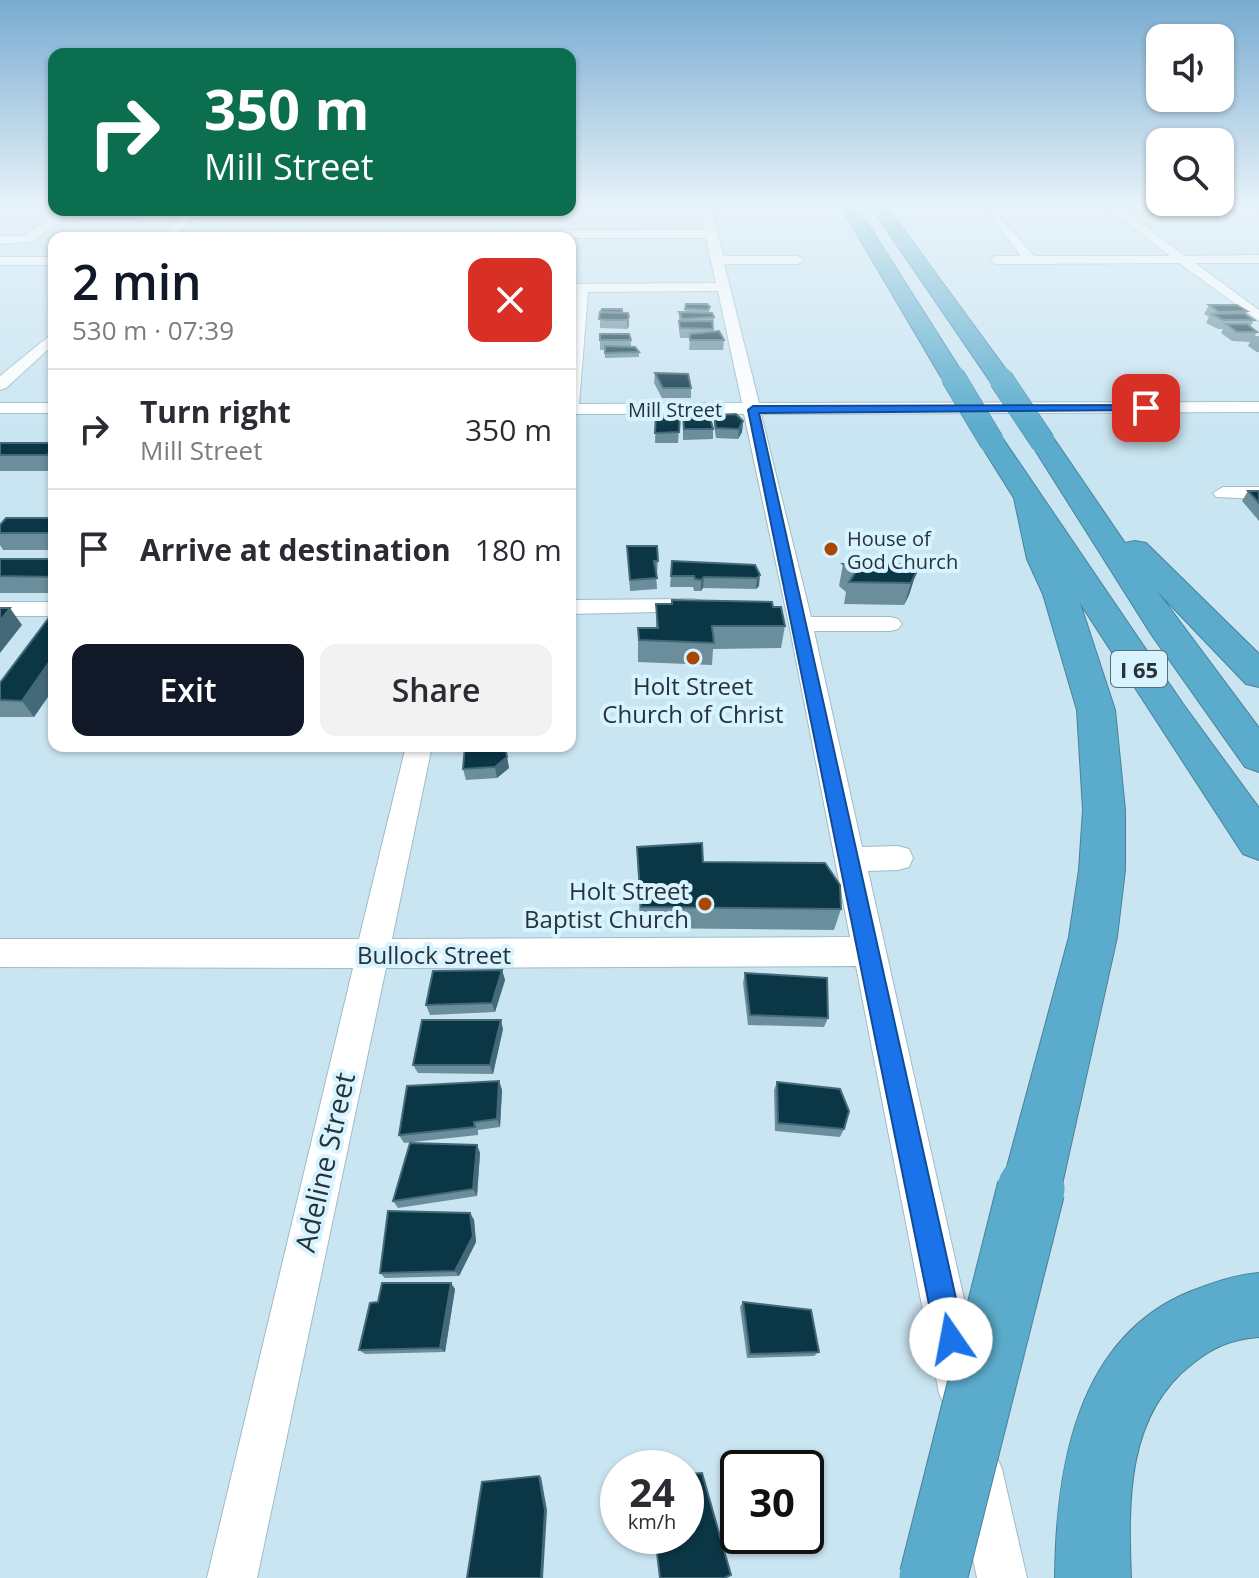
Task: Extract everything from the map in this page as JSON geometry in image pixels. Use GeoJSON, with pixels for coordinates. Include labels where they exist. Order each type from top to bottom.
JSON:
{"type":"FeatureCollection","features":[{"type":"Feature","properties":{"kind":"highway","name":"I 65"},"geometry":{"type":"LineString","coordinates":[[894,281],[992,442],[1132,659],[1259,842]]}},
{"type":"Feature","properties":{"kind":"highway","name":"I 65"},"geometry":{"type":"LineString","coordinates":[[931,281],[1001,379],[1163,626],[1259,757]]}},
{"type":"Feature","properties":{"kind":"highway"},"geometry":{"type":"LineString","coordinates":[[1072,486],[1259,675]]}},
{"type":"Feature","properties":{"kind":"highway"},"geometry":{"type":"LineString","coordinates":[[933,1578],[1093,937],[1102,870],[1104,810],[1096,710],[1060,594],[1043,559],[1027,492]]}},
{"type":"Feature","properties":{"kind":"highway"},"geometry":{"type":"LineString","coordinates":[[1092,1551],[1098,1464],[1110,1419],[1139,1365],[1172,1336],[1200,1320],[1215,1313],[1259,1305]]}},
{"type":"Feature","properties":{"kind":"street"},"geometry":{"type":"LineString","coordinates":[[576,288],[601,281]]}},
{"type":"Feature","properties":{"kind":"street"},"geometry":{"type":"LineString","coordinates":[[722,281],[753,410],[788,611],[851,859],[1002,1578]]}},
{"type":"Feature","properties":{"kind":"street"},"geometry":{"type":"LineString","coordinates":[[1213,281],[1259,317]]}},
{"type":"Feature","properties":{"kind":"street"},"geometry":{"type":"LineString","coordinates":[[0,385],[48,341]]}},
{"type":"Feature","properties":{"kind":"street"},"geometry":{"type":"LineString","coordinates":[[0,362],[26,361]]}},
{"type":"Feature","properties":{"kind":"street"},"geometry":{"type":"LineString","coordinates":[[1236,407],[1253,426]]}},
{"type":"Feature","properties":{"kind":"street","name":"Mill Street"},"geometry":{"type":"LineString","coordinates":[[576,409],[1259,407]]}},
{"type":"Feature","properties":{"kind":"street"},"geometry":{"type":"LineString","coordinates":[[0,408],[48,408]]}},
{"type":"Feature","properties":{"kind":"street"},"geometry":{"type":"LineString","coordinates":[[1223,493],[1259,493]]}},
{"type":"Feature","properties":{"kind":"street"},"geometry":{"type":"LineString","coordinates":[[576,607],[723,606]]}},
{"type":"Feature","properties":{"kind":"street"},"geometry":{"type":"LineString","coordinates":[[0,609],[48,609]]}},
{"type":"Feature","properties":{"kind":"street"},"geometry":{"type":"LineString","coordinates":[[788,611],[890,624]]}},
{"type":"Feature","properties":{"kind":"street","name":"Adeline Street"},"geometry":{"type":"LineString","coordinates":[[232,1578],[418,752]]}},
{"type":"Feature","properties":{"kind":"street"},"geometry":{"type":"LineString","coordinates":[[851,859],[898,858]]}},
{"type":"Feature","properties":{"kind":"street","name":"Bullock Street"},"geometry":{"type":"LineString","coordinates":[[0,953],[801,954],[868,951]]}},
{"type":"Feature","properties":{"kind":"building"},"geometry":{"type":"Polygon","coordinates":[[[686,304],[707,304],[710,307],[708,310],[685,309],[686,304]]]}},
{"type":"Feature","properties":{"kind":"building"},"geometry":{"type":"Polygon","coordinates":[[[1209,305],[1237,305],[1247,311],[1219,312],[1209,305]]]}},
{"type":"Feature","properties":{"kind":"building"},"geometry":{"type":"Polygon","coordinates":[[[602,309],[622,309],[622,313],[601,312],[602,309]]]}},
{"type":"Feature","properties":{"kind":"building"},"geometry":{"type":"Polygon","coordinates":[[[600,312],[628,313],[629,317],[627,320],[599,319],[600,312]]]}},
{"type":"Feature","properties":{"kind":"building"},"geometry":{"type":"Polygon","coordinates":[[[679,312],[712,313],[714,317],[682,319],[679,312]]]}},
{"type":"Feature","properties":{"kind":"building"},"geometry":{"type":"Polygon","coordinates":[[[1244,313],[1254,320],[1223,320],[1211,314],[1244,313]]]}},
{"type":"Feature","properties":{"kind":"building"},"geometry":{"type":"Polygon","coordinates":[[[679,321],[712,321],[713,329],[680,328],[679,321]]]}},
{"type":"Feature","properties":{"kind":"building"},"geometry":{"type":"Polygon","coordinates":[[[1226,324],[1247,324],[1257,332],[1237,332],[1226,324]]]}},
{"type":"Feature","properties":{"kind":"building"},"geometry":{"type":"Polygon","coordinates":[[[719,331],[724,340],[690,340],[690,334],[719,331]]]}},
{"type":"Feature","properties":{"kind":"building"},"geometry":{"type":"Polygon","coordinates":[[[600,334],[629,334],[631,340],[600,340],[600,334]]]}},
{"type":"Feature","properties":{"kind":"building"},"geometry":{"type":"Polygon","coordinates":[[[605,346],[635,347],[639,352],[605,353],[605,346]]]}},
{"type":"Feature","properties":{"kind":"building"},"geometry":{"type":"Polygon","coordinates":[[[655,373],[688,374],[691,388],[663,388],[655,373]]]}},
{"type":"Feature","properties":{"kind":"building"},"geometry":{"type":"Polygon","coordinates":[[[656,414],[680,414],[679,432],[655,433],[656,414]]]}},
{"type":"Feature","properties":{"kind":"building"},"geometry":{"type":"Polygon","coordinates":[[[709,414],[713,429],[684,429],[683,415],[709,414]]]}},
{"type":"Feature","properties":{"kind":"building"},"geometry":{"type":"Polygon","coordinates":[[[736,414],[743,421],[739,429],[716,428],[714,415],[736,414]]]}},
{"type":"Feature","properties":{"kind":"building"},"geometry":{"type":"Polygon","coordinates":[[[0,443],[48,443],[47,455],[0,455],[0,443]]]}},
{"type":"Feature","properties":{"kind":"building"},"geometry":{"type":"Polygon","coordinates":[[[1248,491],[1259,491],[1259,503],[1248,491]]]}},
{"type":"Feature","properties":{"kind":"building"},"geometry":{"type":"Polygon","coordinates":[[[6,518],[48,518],[48,533],[0,533],[0,525],[6,518]]]}},
{"type":"Feature","properties":{"kind":"building"},"geometry":{"type":"Polygon","coordinates":[[[627,546],[657,546],[658,561],[654,561],[657,578],[630,580],[627,546]]]}},
{"type":"Feature","properties":{"kind":"building"},"geometry":{"type":"Polygon","coordinates":[[[0,559],[48,559],[48,577],[0,576],[0,559]]]}},
{"type":"Feature","properties":{"kind":"building"},"geometry":{"type":"Polygon","coordinates":[[[672,561],[755,565],[760,575],[757,578],[704,577],[701,580],[694,576],[671,576],[672,561]]]}},
{"type":"Feature","properties":{"kind":"building"},"geometry":{"type":"Polygon","coordinates":[[[843,564],[909,564],[916,573],[911,583],[849,582],[855,573],[843,564]]]}},
{"type":"Feature","properties":{"kind":"building"},"geometry":{"type":"Polygon","coordinates":[[[672,600],[772,602],[773,607],[781,607],[785,626],[712,626],[714,643],[639,640],[638,628],[658,628],[656,604],[672,604],[672,600]]]}},
{"type":"Feature","properties":{"kind":"building"},"geometry":{"type":"Polygon","coordinates":[[[0,608],[10,608],[0,621],[0,608]]]}},
{"type":"Feature","properties":{"kind":"building"},"geometry":{"type":"Polygon","coordinates":[[[48,619],[48,664],[22,701],[0,700],[0,683],[48,619]]]}},
{"type":"Feature","properties":{"kind":"building"},"geometry":{"type":"Polygon","coordinates":[[[464,752],[506,752],[507,757],[495,767],[463,769],[464,752]]]}},
{"type":"Feature","properties":{"kind":"building"},"geometry":{"type":"Polygon","coordinates":[[[702,843],[703,862],[825,863],[840,885],[841,909],[641,907],[637,847],[702,843]]]}},
{"type":"Feature","properties":{"kind":"building"},"geometry":{"type":"Polygon","coordinates":[[[502,970],[492,1003],[426,1005],[433,971],[502,970]]]}},
{"type":"Feature","properties":{"kind":"building"},"geometry":{"type":"Polygon","coordinates":[[[745,973],[827,978],[828,1018],[750,1015],[745,973]]]}},
{"type":"Feature","properties":{"kind":"building"},"geometry":{"type":"Polygon","coordinates":[[[422,1020],[501,1020],[490,1065],[413,1065],[422,1020]]]}},
{"type":"Feature","properties":{"kind":"building"},"geometry":{"type":"Polygon","coordinates":[[[499,1081],[497,1119],[474,1122],[475,1127],[399,1135],[407,1086],[499,1081]]]}},
{"type":"Feature","properties":{"kind":"building"},"geometry":{"type":"Polygon","coordinates":[[[777,1082],[840,1089],[849,1111],[844,1129],[778,1123],[777,1082]]]}},
{"type":"Feature","properties":{"kind":"building"},"geometry":{"type":"Polygon","coordinates":[[[410,1143],[477,1145],[473,1189],[393,1201],[410,1143]]]}},
{"type":"Feature","properties":{"kind":"building"},"geometry":{"type":"Polygon","coordinates":[[[388,1211],[470,1213],[473,1236],[455,1271],[380,1273],[388,1211]]]}},
{"type":"Feature","properties":{"kind":"building"},"geometry":{"type":"Polygon","coordinates":[[[382,1283],[451,1283],[440,1348],[359,1350],[370,1303],[378,1302],[382,1283]]]}},
{"type":"Feature","properties":{"kind":"building"},"geometry":{"type":"Polygon","coordinates":[[[743,1302],[811,1310],[819,1352],[750,1354],[743,1302]]]}},
{"type":"Feature","properties":{"kind":"building"},"geometry":{"type":"Polygon","coordinates":[[[539,1476],[545,1510],[541,1578],[467,1578],[482,1482],[539,1476]]]}},
{"type":"Feature","properties":{"kind":"building"},"geometry":{"type":"Polygon","coordinates":[[[704,1480],[720,1536],[720,1554],[725,1554],[731,1575],[724,1578],[660,1578],[657,1554],[704,1554],[704,1480]]]}},
{"type":"Feature","properties":{"kind":"place","name":"House of God Church"},"geometry":{"type":"Point","coordinates":[831,549]}},
{"type":"Feature","properties":{"kind":"place","name":"Holt Street Church of Christ"},"geometry":{"type":"Point","coordinates":[693,658]}},
{"type":"Feature","properties":{"kind":"place","name":"Holt Street Baptist Church"},"geometry":{"type":"Point","coordinates":[705,904]}},
{"type":"Feature","properties":{"kind":"route"},"geometry":{"type":"LineString","coordinates":[[951,1339],[753,410],[1146,408]]}}]}
